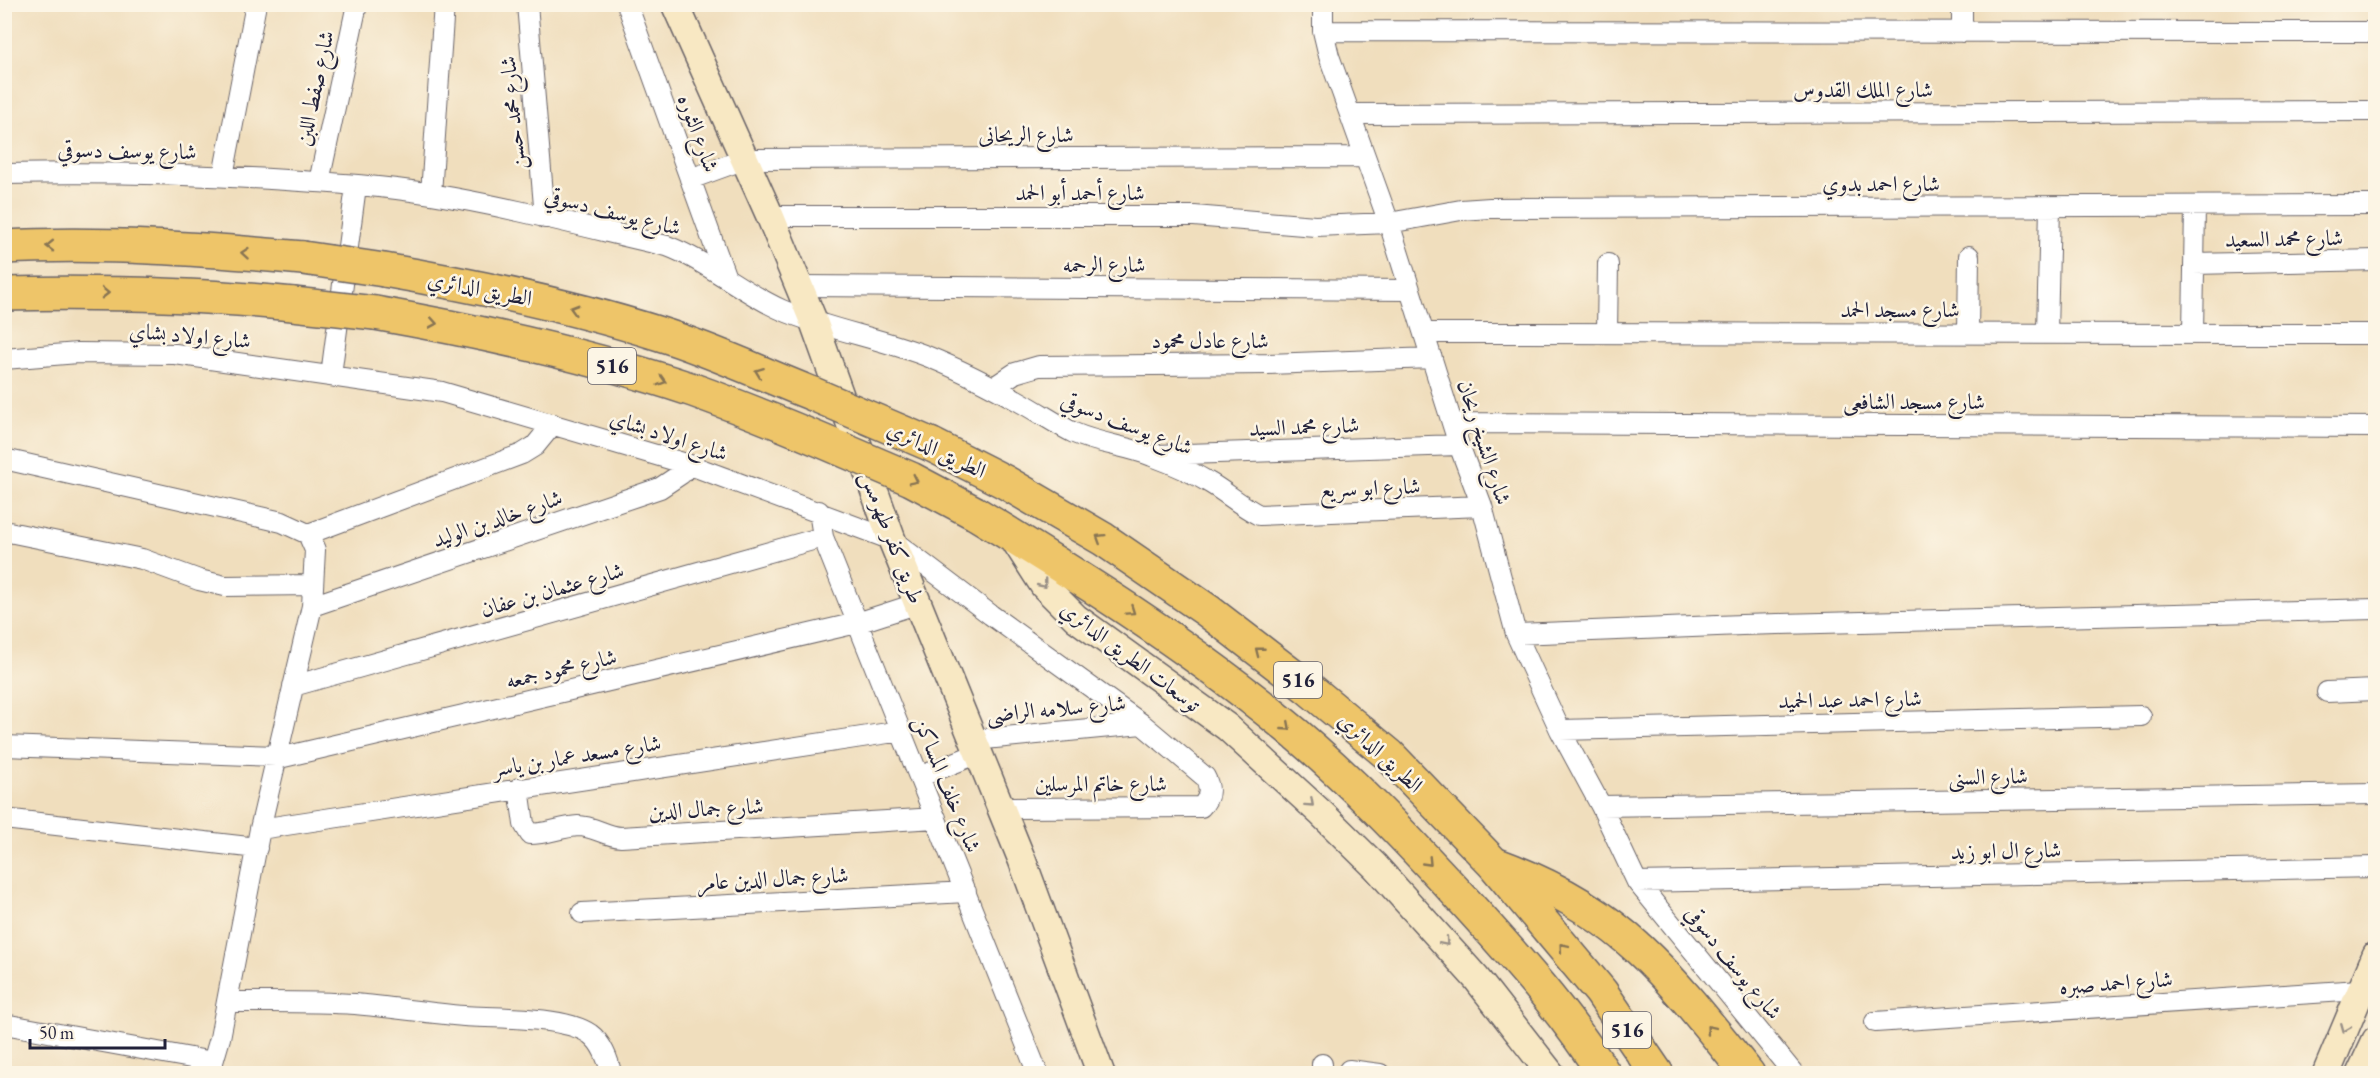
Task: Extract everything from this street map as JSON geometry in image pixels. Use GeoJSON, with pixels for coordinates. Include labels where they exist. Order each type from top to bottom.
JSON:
{"type":"FeatureCollection","features":[{"type":"Feature","properties":{"kind":"highway","name":"الطريق الدائري"},"geometry":{"type":"LineString","coordinates":[[4,247],[154,248],[303,258],[473,285],[553,303],[662,334],[813,394],[932,445],[1005,482],[1103,539],[1208,611],[1307,687],[1389,755],[1493,863],[1601,992],[1655,1071]]}},
{"type":"Feature","properties":{"kind":"highway","name":"الطريق الدائري"},"geometry":{"type":"LineString","coordinates":[[4,294],[148,294],[225,297],[375,313],[473,331],[616,367],[693,390],[767,418],[911,479],[975,513],[1084,579],[1182,645],[1279,720],[1337,771],[1468,905],[1579,1034],[1604,1074]]}},
{"type":"Feature","properties":{"kind":"highway"},"geometry":{"type":"LineString","coordinates":[[1493,863],[1545,884],[1593,912],[1616,929],[1665,975],[1748,1074]]}},
{"type":"Feature","properties":{"kind":"street"},"geometry":{"type":"LineString","coordinates":[[223,176],[256,4]]}},
{"type":"Feature","properties":{"kind":"street","name":"شارع صفط اللبن"},"geometry":{"type":"LineString","coordinates":[[319,182],[357,4]]}},
{"type":"Feature","properties":{"kind":"street"},"geometry":{"type":"LineString","coordinates":[[431,194],[444,4]]}},
{"type":"Feature","properties":{"kind":"street","name":"شارع محمد حسن"},"geometry":{"type":"LineString","coordinates":[[527,4],[545,218]]}},
{"type":"Feature","properties":{"kind":"street","name":"شارع الثوره"},"geometry":{"type":"LineString","coordinates":[[627,4],[726,278]]}},
{"type":"Feature","properties":{"kind":"street","name":"طريق كفر طهرمس"},"geometry":{"type":"LineString","coordinates":[[675,4],[770,216],[813,320],[892,540],[1001,808],[1095,1071]]}},
{"type":"Feature","properties":{"kind":"street","name":"شارع الشيخ ريحان"},"geometry":{"type":"LineString","coordinates":[[1323,4],[1323,31],[1329,56],[1389,223],[1459,445],[1482,506],[1516,634],[1560,730],[1601,806],[1637,882]]}},
{"type":"Feature","properties":{"kind":"street"},"geometry":{"type":"LineString","coordinates":[[1962,4],[1962,32]]}},
{"type":"Feature","properties":{"kind":"street"},"geometry":{"type":"LineString","coordinates":[[1323,31],[2376,32]]}},
{"type":"Feature","properties":{"kind":"street","name":"شارع الملك القدوس"},"geometry":{"type":"LineString","coordinates":[[1351,114],[2376,111]]}},
{"type":"Feature","properties":{"kind":"street","name":"شارع الريحانى"},"geometry":{"type":"LineString","coordinates":[[690,179],[745,159],[1364,157]]}},
{"type":"Feature","properties":{"kind":"street","name":"شارع يوسف دسوقي"},"geometry":{"type":"LineString","coordinates":[[4,174],[89,172],[223,176],[319,182],[431,194],[667,246],[698,259],[764,301],[813,320],[919,353],[994,387],[1076,434],[1151,455],[1207,481],[1240,505],[1259,515]]}},
{"type":"Feature","properties":{"kind":"street"},"geometry":{"type":"LineString","coordinates":[[331,375],[356,186]]}},
{"type":"Feature","properties":{"kind":"street","name":"شارع احمد بدوي"},"geometry":{"type":"LineString","coordinates":[[1389,223],[1461,210],[1490,208],[2376,205]]}},
{"type":"Feature","properties":{"kind":"street"},"geometry":{"type":"LineString","coordinates":[[2193,334],[2195,206]]}},
{"type":"Feature","properties":{"kind":"street"},"geometry":{"type":"LineString","coordinates":[[2047,333],[2050,207]]}},
{"type":"Feature","properties":{"kind":"street","name":"شارع أحمد أبو الحمد"},"geometry":{"type":"LineString","coordinates":[[770,216],[1194,216],[1305,226],[1389,223]]}},
{"type":"Feature","properties":{"kind":"street"},"geometry":{"type":"LineString","coordinates":[[1968,333],[1969,256]]}},
{"type":"Feature","properties":{"kind":"street","name":"شارع محمد السعيد"},"geometry":{"type":"LineString","coordinates":[[2194,264],[2376,260]]}},
{"type":"Feature","properties":{"kind":"street"},"geometry":{"type":"LineString","coordinates":[[1607,333],[1608,264]]}},
{"type":"Feature","properties":{"kind":"street","name":"شارع الرحمه"},"geometry":{"type":"LineString","coordinates":[[799,285],[1409,290]]}},
{"type":"Feature","properties":{"kind":"street","name":"شارع مسجد الحمد"},"geometry":{"type":"LineString","coordinates":[[1424,333],[2376,334]]}},
{"type":"Feature","properties":{"kind":"street","name":"شارع اولاد بشاي"},"geometry":{"type":"LineString","coordinates":[[4,359],[78,353],[175,354],[442,392],[690,465],[819,511],[892,540],[1142,724],[1205,777],[1209,793],[1201,807]]}},
{"type":"Feature","properties":{"kind":"street","name":"شارع عادل محمود"},"geometry":{"type":"LineString","coordinates":[[994,387],[1015,373],[1040,366],[1268,364],[1432,358]]}},
{"type":"Feature","properties":{"kind":"street","name":"شارع مسجد الشافعى"},"geometry":{"type":"LineString","coordinates":[[1453,423],[2376,427]]}},
{"type":"Feature","properties":{"kind":"street"},"geometry":{"type":"LineString","coordinates":[[308,534],[522,454],[539,441],[553,424]]}},
{"type":"Feature","properties":{"kind":"street","name":"شارع محمد السيد"},"geometry":{"type":"LineString","coordinates":[[1151,455],[1459,445]]}},
{"type":"Feature","properties":{"kind":"street"},"geometry":{"type":"LineString","coordinates":[[4,459],[282,522],[308,534],[315,550],[312,606],[275,758],[213,1068],[4,1024]]}},
{"type":"Feature","properties":{"kind":"street","name":"شارع خالد بن الوليد"},"geometry":{"type":"LineString","coordinates":[[312,606],[660,488],[673,481],[690,465]]}},
{"type":"Feature","properties":{"kind":"street","name":"شارع ابو سريع"},"geometry":{"type":"LineString","coordinates":[[1259,515],[1482,506]]}},
{"type":"Feature","properties":{"kind":"street","name":"شارع خلف المساكن"},"geometry":{"type":"LineString","coordinates":[[819,511],[823,537],[1038,1074]]}},
{"type":"Feature","properties":{"kind":"street"},"geometry":{"type":"LineString","coordinates":[[4,531],[142,559],[199,580],[225,586],[314,585]]}},
{"type":"Feature","properties":{"kind":"street","name":"توسعات الطريق الدائري"},"geometry":{"type":"LineString","coordinates":[[1011,535],[1044,586],[1076,618],[1227,728],[1322,814],[1427,921],[1483,986],[1551,1074]]}},
{"type":"Feature","properties":{"kind":"street","name":"شارع عثمان بن عفان"},"geometry":{"type":"LineString","coordinates":[[293,686],[823,537]]}},
{"type":"Feature","properties":{"kind":"street","name":"شارع محمود جمعه"},"geometry":{"type":"LineString","coordinates":[[4,746],[275,758],[321,750],[857,623],[919,603]]}},
{"type":"Feature","properties":{"kind":"street"},"geometry":{"type":"LineString","coordinates":[[1516,634],[1742,625],[2376,609]]}},
{"type":"Feature","properties":{"kind":"street"},"geometry":{"type":"LineString","coordinates":[[2327,692],[2376,690]]}},
{"type":"Feature","properties":{"kind":"street","name":"شارع احمد عبد الحميد"},"geometry":{"type":"LineString","coordinates":[[1560,730],[2140,716]]}},
{"type":"Feature","properties":{"kind":"street","name":"شارع سلامه الراضى"},"geometry":{"type":"LineString","coordinates":[[919,777],[976,746],[1142,724]]}},
{"type":"Feature","properties":{"kind":"street","name":"شارع مسعد عمار بن ياسر"},"geometry":{"type":"LineString","coordinates":[[4,819],[258,838],[519,788],[901,731]]}},
{"type":"Feature","properties":{"kind":"street","name":"شارع جمال الدين"},"geometry":{"type":"LineString","coordinates":[[519,788],[524,824],[530,834],[577,826],[588,827],[608,836],[621,837],[936,818]]}},
{"type":"Feature","properties":{"kind":"street","name":"شارع السنى"},"geometry":{"type":"LineString","coordinates":[[1601,806],[2376,794]]}},
{"type":"Feature","properties":{"kind":"street","name":"شارع خاتم المرسلين"},"geometry":{"type":"LineString","coordinates":[[1001,808],[1201,807]]}},
{"type":"Feature","properties":{"kind":"street","name":"شارع ال ابو زيد"},"geometry":{"type":"LineString","coordinates":[[1637,882],[2376,867]]}},
{"type":"Feature","properties":{"kind":"street","name":"شارع يوسف دسوقي"},"geometry":{"type":"LineString","coordinates":[[1637,882],[1794,1074]]}},
{"type":"Feature","properties":{"kind":"street","name":"شارع جمال الدين عامر"},"geometry":{"type":"LineString","coordinates":[[582,912],[966,892]]}},
{"type":"Feature","properties":{"kind":"street"},"geometry":{"type":"LineString","coordinates":[[2326,1074],[2376,955]]}},
{"type":"Feature","properties":{"kind":"street","name":"شارع احمد صبره"},"geometry":{"type":"LineString","coordinates":[[1875,1022],[2360,990]]}},
{"type":"Feature","properties":{"kind":"street"},"geometry":{"type":"LineString","coordinates":[[227,1002],[356,1004],[570,1026],[590,1034],[600,1046],[610,1065],[611,1074]]}},
{"type":"Feature","properties":{"kind":"street"},"geometry":{"type":"LineString","coordinates":[[2360,1074],[2376,1040]]}},
{"type":"Feature","properties":{"kind":"street"},"geometry":{"type":"LineString","coordinates":[[1349,1070],[1380,1074]]}}]}
